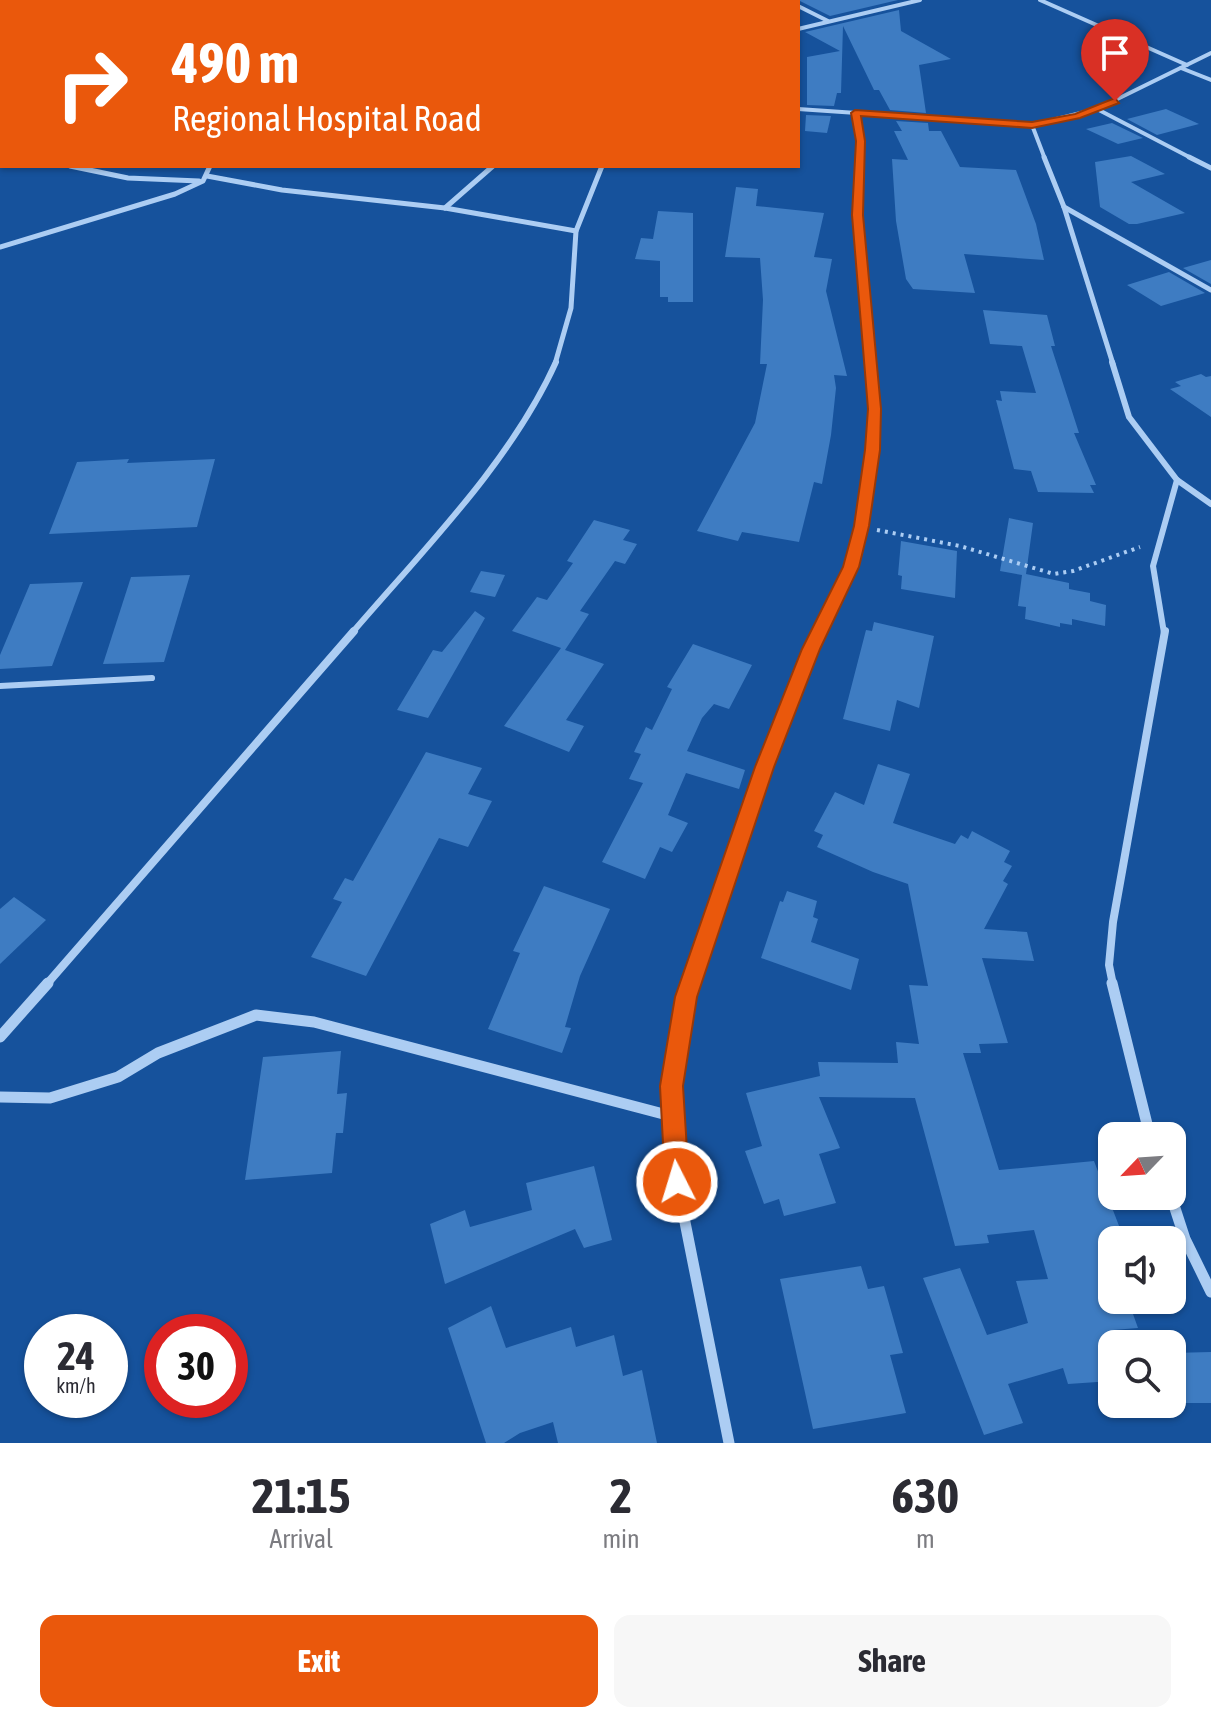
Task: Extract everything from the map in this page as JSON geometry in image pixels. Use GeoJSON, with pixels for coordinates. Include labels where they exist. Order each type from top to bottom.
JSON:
{"type":"FeatureCollection","features":[{"type":"Feature","properties":{"kind":"street"},"geometry":{"type":"LineString","coordinates":[[800,28],[920,0]]}},
{"type":"Feature","properties":{"kind":"street"},"geometry":{"type":"LineString","coordinates":[[1040,0],[1211,80]]}},
{"type":"Feature","properties":{"kind":"street"},"geometry":{"type":"LineString","coordinates":[[800,7],[829,21]]}},
{"type":"Feature","properties":{"kind":"street"},"geometry":{"type":"LineString","coordinates":[[800,109],[1032,125],[1097,109],[1211,53]]}},
{"type":"Feature","properties":{"kind":"street"},"geometry":{"type":"LineString","coordinates":[[1097,109],[1211,168]]}},
{"type":"Feature","properties":{"kind":"street"},"geometry":{"type":"LineString","coordinates":[[729,1443],[677,1182],[671,1086],[686,997],[764,767],[811,649],[851,567],[862,526],[874,409],[857,215],[860,141],[855,113]]}},
{"type":"Feature","properties":{"kind":"street"},"geometry":{"type":"LineString","coordinates":[[1032,125],[1064,207],[1129,417],[1177,480],[1211,504]]}},
{"type":"Feature","properties":{"kind":"street"},"geometry":{"type":"LineString","coordinates":[[80,168],[128,178],[205,179],[445,208],[576,231]]}},
{"type":"Feature","properties":{"kind":"street"},"geometry":{"type":"LineString","coordinates":[[0,247],[175,194],[205,179],[209,168]]}},
{"type":"Feature","properties":{"kind":"street"},"geometry":{"type":"LineString","coordinates":[[445,208],[491,168]]}},
{"type":"Feature","properties":{"kind":"street"},"geometry":{"type":"LineString","coordinates":[[0,1037],[315,678],[490,469],[540,398],[557,360],[571,308],[576,231],[601,168]]}},
{"type":"Feature","properties":{"kind":"street"},"geometry":{"type":"LineString","coordinates":[[1064,207],[1211,290]]}},
{"type":"Feature","properties":{"kind":"street"},"geometry":{"type":"LineString","coordinates":[[1146,1122],[1119,1020],[1109,965],[1113,922],[1165,630],[1153,566],[1177,480]]}},
{"type":"Feature","properties":{"kind":"street"},"geometry":{"type":"LineString","coordinates":[[0,1097],[50,1098],[118,1077],[158,1053],[256,1015],[314,1022],[671,1116]]}},
{"type":"Feature","properties":{"kind":"street"},"geometry":{"type":"LineString","coordinates":[[1176,1210],[1185,1239],[1211,1292]]}},
{"type":"Feature","properties":{"kind":"lane"},"geometry":{"type":"LineString","coordinates":[[0,686],[152,678]]}},
{"type":"Feature","properties":{"kind":"path"},"geometry":{"type":"LineString","coordinates":[[862,526],[895,536],[960,546],[1054,574],[1073,571],[1160,539]]}},
{"type":"Feature","properties":{"kind":"building"},"geometry":{"type":"Polygon","coordinates":[[[800,0],[898,0],[830,16],[800,0]]]}},
{"type":"Feature","properties":{"kind":"building"},"geometry":{"type":"Polygon","coordinates":[[[899,10],[901,31],[951,59],[919,65],[926,113],[890,110],[879,90],[874,90],[843,26],[841,93],[837,93],[834,106],[807,105],[807,57],[840,51],[805,32],[899,10]]]}},
{"type":"Feature","properties":{"kind":"building"},"geometry":{"type":"Polygon","coordinates":[[[1166,109],[1199,124],[1157,135],[1127,119],[1166,109]]]}},
{"type":"Feature","properties":{"kind":"building"},"geometry":{"type":"Polygon","coordinates":[[[806,115],[831,116],[827,133],[805,131],[806,115]]]}},
{"type":"Feature","properties":{"kind":"building"},"geometry":{"type":"Polygon","coordinates":[[[896,121],[928,123],[929,131],[941,131],[960,167],[1016,170],[1036,224],[1044,260],[964,254],[975,293],[913,289],[906,279],[896,221],[892,159],[908,160],[894,131],[902,131],[896,121]]]}},
{"type":"Feature","properties":{"kind":"building"},"geometry":{"type":"Polygon","coordinates":[[[1112,123],[1143,138],[1118,144],[1086,129],[1112,123]]]}},
{"type":"Feature","properties":{"kind":"building"},"geometry":{"type":"Polygon","coordinates":[[[1131,156],[1165,174],[1131,182],[1185,213],[1129,224],[1100,207],[1095,162],[1131,156]]]}},
{"type":"Feature","properties":{"kind":"building"},"geometry":{"type":"Polygon","coordinates":[[[736,187],[758,189],[756,206],[824,213],[814,257],[832,259],[826,291],[847,376],[834,375],[836,388],[831,435],[822,484],[814,482],[799,542],[742,532],[738,541],[697,531],[755,423],[767,364],[760,364],[763,300],[760,258],[725,257],[736,187]]]}},
{"type":"Feature","properties":{"kind":"building"},"geometry":{"type":"Polygon","coordinates":[[[658,211],[693,213],[693,302],[668,302],[668,297],[660,297],[660,261],[635,259],[641,238],[653,239],[658,211]]]}},
{"type":"Feature","properties":{"kind":"building"},"geometry":{"type":"Polygon","coordinates":[[[1211,260],[1211,284],[1183,268],[1211,260]]]}},
{"type":"Feature","properties":{"kind":"building"},"geometry":{"type":"Polygon","coordinates":[[[1169,272],[1205,293],[1161,306],[1127,285],[1169,272]]]}},
{"type":"Feature","properties":{"kind":"building"},"geometry":{"type":"Polygon","coordinates":[[[983,310],[1047,315],[1055,346],[1051,346],[1079,433],[1074,433],[1096,485],[1090,485],[1094,493],[1038,492],[1031,471],[1014,469],[996,400],[1002,401],[1000,391],[1036,393],[1022,346],[990,344],[983,310]]]}},
{"type":"Feature","properties":{"kind":"building"},"geometry":{"type":"Polygon","coordinates":[[[1201,374],[1211,376],[1211,417],[1170,389],[1181,386],[1175,382],[1201,374]]]}},
{"type":"Feature","properties":{"kind":"building"},"geometry":{"type":"Polygon","coordinates":[[[129,459],[127,463],[215,459],[197,527],[49,534],[77,462],[129,459]]]}},
{"type":"Feature","properties":{"kind":"building"},"geometry":{"type":"Polygon","coordinates":[[[1009,518],[1033,523],[1026,574],[1069,583],[1069,589],[1090,593],[1090,601],[1106,605],[1105,626],[1072,619],[1072,625],[1060,623],[1060,627],[1025,619],[1026,607],[1018,606],[1022,575],[1000,571],[1009,518]]]}},
{"type":"Feature","properties":{"kind":"building"},"geometry":{"type":"Polygon","coordinates":[[[594,520],[630,530],[623,540],[637,544],[625,564],[615,561],[580,611],[589,614],[565,650],[604,664],[566,720],[584,726],[569,752],[504,726],[561,648],[512,631],[537,597],[547,600],[573,563],[567,561],[594,520]]]}},
{"type":"Feature","properties":{"kind":"building"},"geometry":{"type":"Polygon","coordinates":[[[901,541],[957,551],[955,598],[901,589],[902,576],[898,575],[901,541]]]}},
{"type":"Feature","properties":{"kind":"building"},"geometry":{"type":"Polygon","coordinates":[[[481,571],[505,575],[495,597],[470,592],[481,571]]]}},
{"type":"Feature","properties":{"kind":"building"},"geometry":{"type":"Polygon","coordinates":[[[190,575],[164,662],[103,664],[131,577],[190,575]]]}},
{"type":"Feature","properties":{"kind":"building"},"geometry":{"type":"Polygon","coordinates":[[[83,582],[52,666],[0,669],[0,655],[30,584],[83,582]]]}},
{"type":"Feature","properties":{"kind":"building"},"geometry":{"type":"Polygon","coordinates":[[[475,611],[485,618],[428,718],[397,710],[433,650],[442,652],[475,611]]]}},
{"type":"Feature","properties":{"kind":"building"},"geometry":{"type":"Polygon","coordinates":[[[874,622],[934,636],[919,708],[897,700],[890,731],[843,719],[866,630],[872,631],[874,622]]]}},
{"type":"Feature","properties":{"kind":"building"},"geometry":{"type":"Polygon","coordinates":[[[693,644],[752,665],[729,709],[714,704],[702,718],[687,751],[745,770],[739,789],[686,773],[668,815],[688,823],[672,852],[660,847],[645,879],[602,862],[643,783],[629,779],[641,754],[634,752],[646,727],[652,730],[672,689],[667,687],[693,644]]]}},
{"type":"Feature","properties":{"kind":"building"},"geometry":{"type":"Polygon","coordinates":[[[426,752],[482,768],[468,794],[492,801],[468,847],[439,838],[366,976],[311,957],[342,902],[333,899],[345,878],[353,881],[426,752]]]}},
{"type":"Feature","properties":{"kind":"building"},"geometry":{"type":"Polygon","coordinates":[[[878,764],[910,774],[893,823],[955,844],[961,835],[968,839],[972,831],[1010,851],[1004,862],[1012,866],[1003,881],[1008,884],[984,929],[1027,932],[1034,961],[982,958],[1008,1043],[979,1044],[981,1053],[963,1053],[999,1170],[1094,1161],[1098,1171],[1098,1210],[1113,1210],[1119,1226],[1098,1226],[1098,1314],[1133,1314],[1138,1328],[1098,1330],[1098,1382],[1068,1384],[1063,1368],[1008,1384],[1023,1423],[984,1435],[923,1278],[960,1268],[987,1335],[1028,1323],[1016,1281],[1048,1279],[1034,1230],[987,1235],[989,1243],[955,1246],[915,1098],[819,1097],[840,1148],[819,1154],[836,1203],[784,1216],[779,1199],[764,1204],[745,1151],[762,1146],[746,1093],[820,1076],[818,1062],[898,1063],[896,1042],[919,1044],[909,985],[928,986],[908,884],[817,847],[823,835],[814,831],[835,792],[864,805],[878,764]]]}},
{"type":"Feature","properties":{"kind":"building"},"geometry":{"type":"Polygon","coordinates":[[[544,886],[610,909],[580,976],[565,1027],[571,1028],[562,1053],[488,1029],[520,953],[513,951],[544,886]]]}},
{"type":"Feature","properties":{"kind":"building"},"geometry":{"type":"Polygon","coordinates":[[[787,891],[817,901],[813,917],[818,919],[811,942],[859,959],[851,990],[761,958],[780,901],[783,902],[787,891]]]}},
{"type":"Feature","properties":{"kind":"building"},"geometry":{"type":"Polygon","coordinates":[[[14,897],[46,920],[0,964],[0,909],[14,897]]]}},
{"type":"Feature","properties":{"kind":"building"},"geometry":{"type":"Polygon","coordinates":[[[341,1051],[337,1094],[347,1093],[343,1133],[336,1133],[332,1173],[245,1180],[263,1057],[341,1051]]]}},
{"type":"Feature","properties":{"kind":"building"},"geometry":{"type":"Polygon","coordinates":[[[594,1166],[612,1240],[584,1248],[575,1229],[445,1284],[430,1224],[465,1210],[470,1227],[532,1210],[526,1183],[594,1166]]]}},
{"type":"Feature","properties":{"kind":"building"},"geometry":{"type":"Polygon","coordinates":[[[861,1266],[868,1289],[884,1286],[903,1353],[890,1355],[906,1413],[813,1429],[780,1279],[861,1266]]]}},
{"type":"Feature","properties":{"kind":"building"},"geometry":{"type":"Polygon","coordinates":[[[491,1306],[506,1348],[571,1327],[576,1347],[614,1335],[623,1376],[642,1370],[657,1443],[558,1443],[553,1422],[520,1433],[504,1443],[486,1443],[448,1328],[491,1306]]]}},
{"type":"Feature","properties":{"kind":"building"},"geometry":{"type":"Polygon","coordinates":[[[1211,1352],[1211,1403],[1186,1403],[1186,1353],[1211,1352]]]}},
{"type":"Feature","properties":{"kind":"route"},"geometry":{"type":"LineString","coordinates":[[677,1182],[671,1086],[686,997],[764,767],[811,649],[851,567],[862,526],[874,409],[857,215],[860,141],[855,113],[1032,125],[1077,116],[1115,101]]}}]}
